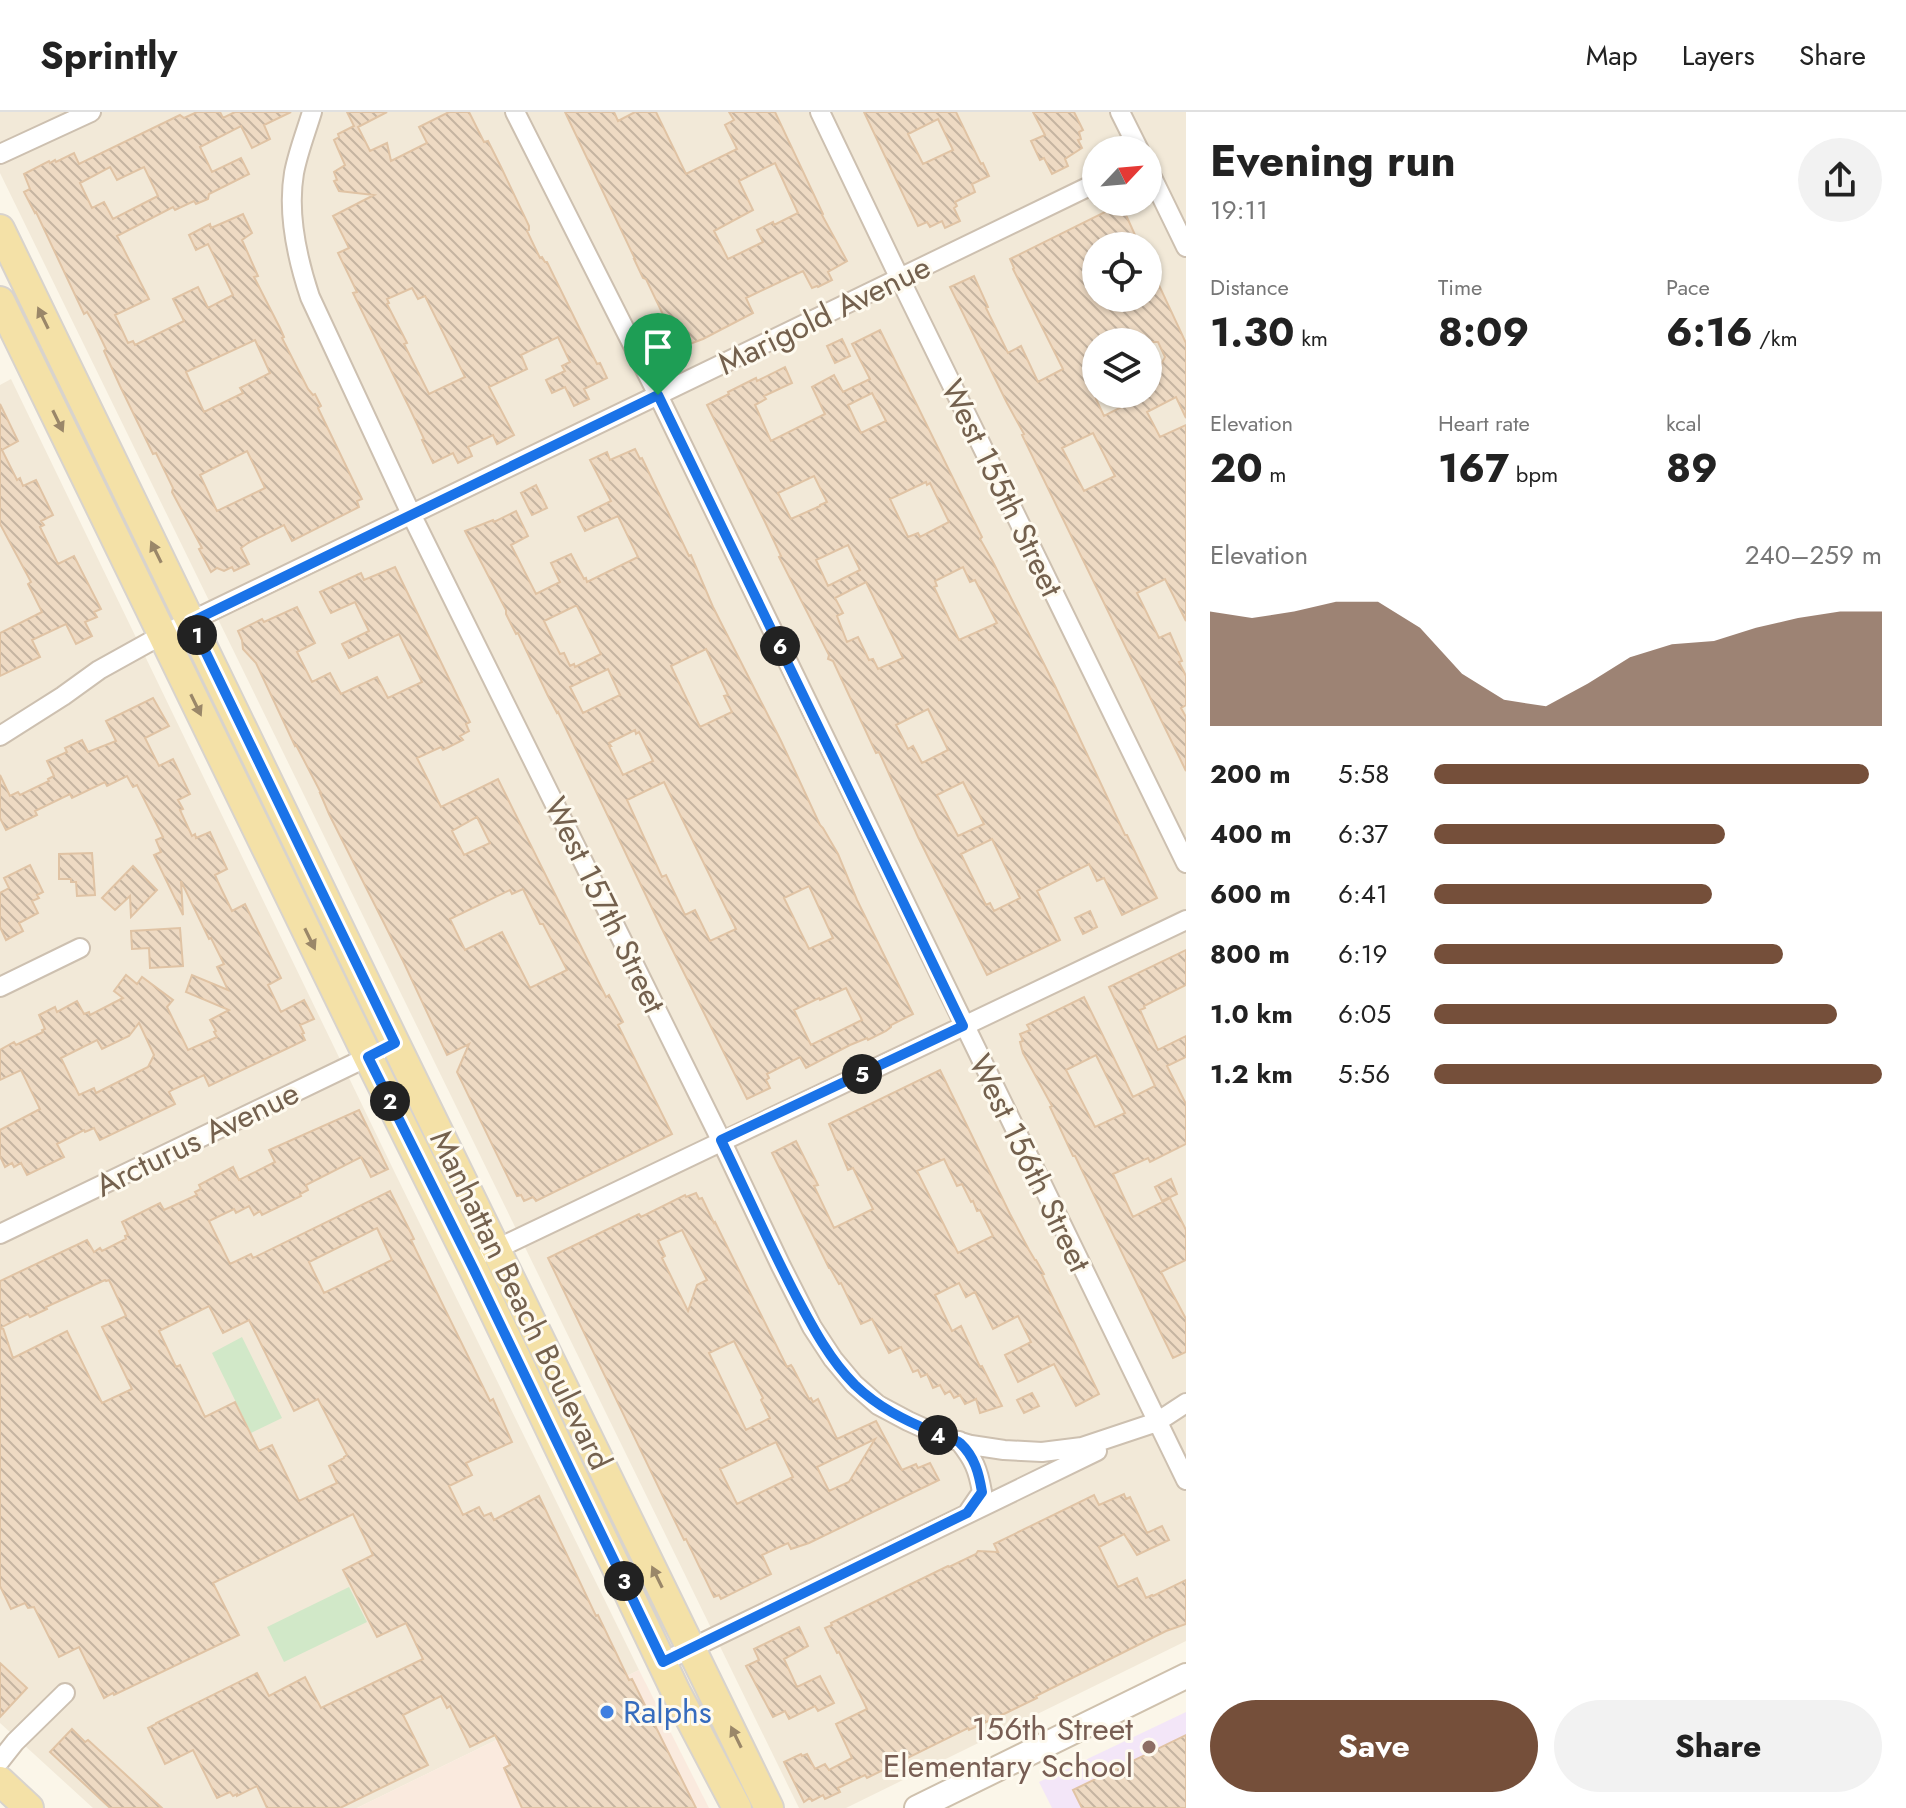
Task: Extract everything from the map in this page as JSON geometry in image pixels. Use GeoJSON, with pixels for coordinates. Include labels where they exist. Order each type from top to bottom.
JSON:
{"type":"FeatureCollection","features":[{"type":"Feature","properties":{"kind":"main road","name":"Manhattan Beach Boulevard"},"geometry":{"type":"LineString","coordinates":[[0,229],[769,1808]]}},
{"type":"Feature","properties":{"kind":"main road","name":"Manhattan Beach Boulevard"},"geometry":{"type":"LineString","coordinates":[[0,301],[471,1264],[676,1692],[737,1808]]}},
{"type":"Feature","properties":{"kind":"main road"},"geometry":{"type":"LineString","coordinates":[[917,1808],[1186,1676]]}},
{"type":"Feature","properties":{"kind":"main road"},"geometry":{"type":"LineString","coordinates":[[0,1781],[29,1808]]}},
{"type":"Feature","properties":{"kind":"street"},"geometry":{"type":"LineString","coordinates":[[0,154],[91,112]]}},
{"type":"Feature","properties":{"kind":"street","name":"West 157th Street"},"geometry":{"type":"LineString","coordinates":[[312,112],[294,173],[293,204],[294,231],[310,297],[412,516],[812,1327],[854,1384],[878,1405],[919,1426],[959,1441],[1004,1450],[1042,1452],[1082,1447],[1157,1422]]}},
{"type":"Feature","properties":{"kind":"street","name":"West 156th Street"},"geometry":{"type":"LineString","coordinates":[[515,112],[658,395],[1186,1480]]}},
{"type":"Feature","properties":{"kind":"street","name":"West 155th Street"},"geometry":{"type":"LineString","coordinates":[[820,112],[1186,863]]}},
{"type":"Feature","properties":{"kind":"street"},"geometry":{"type":"LineString","coordinates":[[1120,112],[1132,136]]}},
{"type":"Feature","properties":{"kind":"street"},"geometry":{"type":"LineString","coordinates":[[1162,189],[1178,212],[1186,247]]}},
{"type":"Feature","properties":{"kind":"street","name":"Marigold Avenue"},"geometry":{"type":"LineString","coordinates":[[0,736],[99,670],[162,635],[1082,190]]}},
{"type":"Feature","properties":{"kind":"street"},"geometry":{"type":"LineString","coordinates":[[471,1264],[495,1248],[1186,920]]}},
{"type":"Feature","properties":{"kind":"street"},"geometry":{"type":"LineString","coordinates":[[0,987],[80,948]]}},
{"type":"Feature","properties":{"kind":"street","name":"Arcturus Avenue"},"geometry":{"type":"LineString","coordinates":[[0,1234],[395,1043]]}},
{"type":"Feature","properties":{"kind":"street"},"geometry":{"type":"LineString","coordinates":[[663,1662],[1186,1406]]}},
{"type":"Feature","properties":{"kind":"street"},"geometry":{"type":"LineString","coordinates":[[959,1441],[978,1470],[982,1492],[967,1513]]}},
{"type":"Feature","properties":{"kind":"street"},"geometry":{"type":"LineString","coordinates":[[0,1761],[65,1693]]}},
{"type":"Feature","properties":{"kind":"shaded area"},"geometry":{"type":"Polygon","coordinates":[[[0,112],[1186,112],[1186,1641],[846,1808],[799,1808],[0,173],[0,112]]]}},
{"type":"Feature","properties":{"kind":"shaded area"},"geometry":{"type":"Polygon","coordinates":[[[11,379],[639,1670],[357,1808],[93,1808],[0,1723],[0,385],[11,379]]]}},
{"type":"Feature","properties":{"kind":"shaded area","name":"Ralphs"},"geometry":{"type":"Polygon","coordinates":[[[639,1670],[709,1808],[357,1808],[639,1670]]]}},
{"type":"Feature","properties":{"kind":"shaded area","name":"156th Street Elementary School"},"geometry":{"type":"Polygon","coordinates":[[[1186,1712],[1186,1808],[1052,1808],[1039,1782],[1186,1712]]]}},
{"type":"Feature","properties":{"kind":"green space"},"geometry":{"type":"Polygon","coordinates":[[[245,770],[257,787],[358,992],[360,1014],[242,772],[245,770]]]}},
{"type":"Feature","properties":{"kind":"green space"},"geometry":{"type":"Polygon","coordinates":[[[502,1292],[617,1526],[590,1483],[509,1315],[502,1292]]]}},
{"type":"Feature","properties":{"kind":"green space"},"geometry":{"type":"Polygon","coordinates":[[[242,1337],[282,1418],[251,1433],[212,1353],[242,1337]]]}},
{"type":"Feature","properties":{"kind":"green space"},"geometry":{"type":"Polygon","coordinates":[[[349,1587],[367,1622],[284,1662],[267,1627],[349,1587]]]}},
{"type":"Feature","properties":{"kind":"building"},"geometry":{"type":"Polygon","coordinates":[[[197,112],[220,112],[223,118],[235,112],[291,112],[264,125],[270,139],[252,148],[241,126],[200,147],[212,172],[241,158],[249,174],[209,194],[208,199],[196,204],[194,201],[175,210],[173,207],[117,236],[149,299],[115,315],[128,343],[133,341],[135,345],[184,321],[173,299],[198,287],[208,308],[233,295],[208,244],[196,250],[189,235],[210,224],[211,228],[243,214],[252,233],[242,240],[258,276],[254,277],[308,389],[315,394],[321,406],[318,408],[362,499],[357,501],[359,507],[292,541],[284,525],[248,543],[241,548],[249,564],[234,571],[232,567],[224,571],[217,568],[211,572],[156,453],[153,454],[120,386],[93,322],[87,312],[84,314],[24,192],[30,189],[24,174],[49,161],[56,162],[74,153],[79,164],[180,115],[184,118],[197,112]],[[110,167],[80,183],[92,208],[104,202],[113,219],[158,196],[144,167],[117,180],[110,167]],[[255,340],[186,372],[204,412],[243,393],[240,388],[270,373],[255,340]],[[247,451],[200,475],[217,511],[265,488],[247,451]]]}},
{"type":"Feature","properties":{"kind":"building"},"geometry":{"type":"Polygon","coordinates":[[[347,112],[387,112],[358,127],[370,151],[387,143],[391,161],[427,143],[419,127],[449,112],[469,112],[501,167],[529,226],[527,231],[540,258],[547,262],[597,364],[600,363],[607,378],[584,389],[589,399],[574,406],[565,387],[552,393],[546,380],[565,371],[562,366],[570,362],[558,337],[521,355],[527,369],[489,387],[514,435],[497,444],[493,435],[468,447],[472,456],[458,463],[453,453],[433,463],[353,293],[357,292],[338,253],[349,248],[333,216],[374,195],[339,191],[334,181],[337,180],[334,172],[345,165],[334,140],[339,137],[338,134],[354,126],[347,112]],[[412,288],[387,299],[387,304],[429,394],[465,377],[425,296],[418,299],[412,288]]]}},
{"type":"Feature","properties":{"kind":"building"},"geometry":{"type":"Polygon","coordinates":[[[565,112],[614,112],[618,121],[635,112],[656,112],[686,174],[737,149],[725,125],[734,120],[729,112],[775,112],[822,215],[847,261],[828,272],[832,280],[818,287],[812,288],[803,271],[746,298],[753,313],[679,348],[565,112]],[[775,163],[739,181],[753,210],[714,231],[728,259],[763,242],[757,230],[798,213],[775,163]]]}},
{"type":"Feature","properties":{"kind":"building"},"geometry":{"type":"Polygon","coordinates":[[[864,112],[956,112],[983,163],[989,176],[972,184],[975,192],[955,202],[957,206],[954,208],[960,221],[945,228],[942,221],[930,227],[927,222],[918,226],[864,112]],[[938,119],[908,134],[923,164],[953,150],[938,119]]]}},
{"type":"Feature","properties":{"kind":"building"},"geometry":{"type":"Polygon","coordinates":[[[1033,112],[1074,112],[1083,130],[1079,132],[1081,139],[1078,140],[1082,148],[1065,159],[1068,166],[1052,174],[1044,158],[1040,160],[1031,141],[1045,135],[1033,112]]]}},
{"type":"Feature","properties":{"kind":"building"},"geometry":{"type":"Polygon","coordinates":[[[1097,216],[1126,216],[1134,232],[1082,232],[1082,312],[1162,312],[1162,292],[1186,343],[1186,418],[1176,397],[1162,404],[1162,362],[1165,357],[1162,328],[1082,328],[1082,408],[1100,408],[1104,416],[1120,408],[1155,408],[1147,412],[1160,437],[1186,425],[1186,621],[1165,579],[1137,593],[1159,638],[1170,633],[1182,661],[1179,662],[1186,676],[1186,705],[1181,708],[1186,717],[1186,771],[950,287],[974,276],[1008,353],[1021,346],[1038,382],[1063,369],[1010,259],[1097,216]],[[1093,433],[1062,448],[1084,491],[1115,476],[1093,433]]]}},
{"type":"Feature","properties":{"kind":"building"},"geometry":{"type":"Polygon","coordinates":[[[880,330],[1157,898],[1122,915],[1104,878],[1097,881],[1089,864],[1037,891],[1060,940],[987,975],[879,752],[876,753],[833,661],[828,659],[829,655],[707,405],[756,378],[757,381],[785,367],[792,383],[764,396],[766,399],[755,405],[771,441],[825,414],[812,387],[834,375],[843,392],[870,379],[852,344],[880,330]],[[872,393],[848,405],[861,433],[886,421],[872,393]],[[814,476],[778,493],[791,519],[827,502],[814,476]],[[926,482],[890,499],[908,537],[918,533],[920,537],[949,522],[930,483],[927,485],[926,482]],[[848,545],[816,560],[828,586],[860,570],[848,545]],[[963,567],[935,581],[937,586],[934,587],[959,640],[997,623],[975,580],[970,582],[963,567]],[[866,582],[835,598],[843,613],[837,616],[847,642],[858,637],[869,660],[873,659],[878,669],[903,658],[866,582]],[[928,709],[896,725],[908,749],[913,746],[922,763],[948,750],[928,709]],[[963,782],[937,795],[958,836],[984,824],[963,782]],[[992,839],[961,854],[986,905],[990,903],[994,911],[1020,898],[992,839]]]}},
{"type":"Feature","properties":{"kind":"building"},"geometry":{"type":"Polygon","coordinates":[[[842,339],[850,356],[835,363],[827,346],[842,339]]]}},
{"type":"Feature","properties":{"kind":"building"},"geometry":{"type":"Polygon","coordinates":[[[0,404],[18,441],[2,450],[23,486],[36,480],[53,515],[41,521],[44,525],[40,527],[58,564],[74,556],[101,609],[94,612],[97,617],[85,622],[92,636],[76,644],[66,624],[32,640],[40,657],[0,676],[0,633],[42,612],[28,584],[31,582],[0,524],[0,404]]]}},
{"type":"Feature","properties":{"kind":"building"},"geometry":{"type":"Polygon","coordinates":[[[635,449],[642,458],[820,825],[838,854],[913,1014],[891,1025],[886,1031],[850,1045],[806,1068],[800,1057],[767,1074],[770,1088],[747,1099],[558,712],[465,531],[516,511],[528,536],[511,545],[536,594],[560,582],[551,563],[571,554],[587,582],[638,557],[618,516],[585,531],[578,517],[611,501],[590,460],[607,452],[610,460],[635,449]],[[577,606],[544,621],[560,654],[564,653],[570,666],[574,664],[575,667],[601,654],[577,606]],[[706,649],[671,666],[700,727],[732,712],[724,696],[728,695],[706,649]],[[608,669],[570,687],[583,713],[620,695],[608,669]],[[635,730],[609,743],[623,775],[653,761],[639,732],[636,734],[635,730]],[[664,782],[627,800],[662,877],[666,875],[685,915],[695,910],[710,941],[736,929],[664,782]],[[809,886],[784,898],[809,949],[833,938],[809,886]],[[846,988],[794,1010],[811,1045],[862,1020],[846,988]]]}},
{"type":"Feature","properties":{"kind":"building"},"geometry":{"type":"Polygon","coordinates":[[[536,485],[547,508],[532,515],[521,493],[536,485]]]}},
{"type":"Feature","properties":{"kind":"building"},"geometry":{"type":"Polygon","coordinates":[[[395,567],[470,722],[466,724],[469,731],[460,736],[463,740],[417,758],[441,807],[498,779],[606,997],[609,995],[623,1022],[618,1025],[672,1134],[536,1201],[533,1197],[524,1201],[521,1195],[517,1196],[457,1072],[469,1044],[447,1055],[256,663],[243,649],[238,631],[297,607],[315,643],[297,652],[312,682],[330,673],[341,694],[377,677],[388,698],[422,682],[399,634],[349,658],[342,644],[369,631],[355,602],[331,613],[320,592],[361,573],[364,580],[395,567]],[[477,817],[452,831],[464,855],[490,843],[477,817]],[[523,889],[512,894],[510,890],[450,919],[465,950],[502,932],[530,988],[567,970],[523,889]]]}},
{"type":"Feature","properties":{"kind":"building"},"geometry":{"type":"Polygon","coordinates":[[[153,698],[169,726],[145,738],[159,766],[173,759],[190,794],[178,800],[192,836],[195,834],[196,838],[210,832],[227,869],[215,875],[232,911],[245,904],[281,978],[268,985],[281,1012],[304,1000],[314,1019],[300,1025],[305,1040],[209,1086],[204,1075],[172,1090],[169,1092],[175,1104],[100,1140],[94,1128],[84,1130],[57,1144],[64,1157],[27,1175],[21,1163],[5,1167],[0,1156],[0,1130],[40,1109],[21,1070],[0,1080],[0,1050],[43,1032],[45,1029],[39,1015],[55,1007],[57,1012],[77,1001],[84,1014],[89,1012],[90,1015],[123,998],[114,991],[126,975],[137,984],[142,977],[173,1000],[167,1007],[188,1050],[217,1037],[210,1020],[229,1010],[186,992],[192,975],[228,990],[217,967],[224,964],[181,881],[183,915],[154,855],[161,852],[156,840],[163,837],[137,785],[133,787],[127,776],[107,786],[105,782],[72,798],[70,794],[6,830],[0,818],[0,775],[10,796],[18,792],[20,795],[49,781],[54,776],[47,761],[67,752],[65,748],[82,740],[88,752],[116,741],[106,721],[153,698]],[[139,1023],[129,1036],[102,1049],[97,1040],[61,1058],[79,1095],[94,1088],[96,1093],[148,1067],[154,1055],[139,1023]]]}},
{"type":"Feature","properties":{"kind":"building"},"geometry":{"type":"Polygon","coordinates":[[[92,853],[95,895],[77,896],[76,882],[59,879],[59,854],[92,853]]]}},
{"type":"Feature","properties":{"kind":"building"},"geometry":{"type":"Polygon","coordinates":[[[30,865],[43,892],[32,901],[38,913],[19,923],[23,931],[6,940],[0,927],[0,893],[9,888],[4,878],[30,865]]]}},
{"type":"Feature","properties":{"kind":"building"},"geometry":{"type":"Polygon","coordinates":[[[133,866],[157,890],[131,917],[130,896],[115,910],[102,898],[133,866]]]}},
{"type":"Feature","properties":{"kind":"building"},"geometry":{"type":"Polygon","coordinates":[[[1090,911],[1097,927],[1083,934],[1075,918],[1090,911]]]}},
{"type":"Feature","properties":{"kind":"building"},"geometry":{"type":"Polygon","coordinates":[[[180,928],[183,966],[150,968],[149,948],[132,949],[131,931],[180,928]]]}},
{"type":"Feature","properties":{"kind":"building"},"geometry":{"type":"Polygon","coordinates":[[[1186,950],[1186,985],[1140,1010],[1158,1050],[1186,1036],[1186,1057],[1167,1066],[1186,1104],[1186,1144],[1150,1162],[1148,1158],[1113,1174],[1133,1217],[1170,1198],[1186,1230],[1186,1260],[1161,1272],[1186,1319],[1186,1352],[1173,1358],[1020,1042],[1023,1041],[1020,1034],[1030,1030],[1027,1025],[1084,997],[1133,1097],[1155,1086],[1109,987],[1186,950]],[[1096,1055],[1066,1070],[1095,1127],[1125,1113],[1096,1055]]]}},
{"type":"Feature","properties":{"kind":"building"},"geometry":{"type":"Polygon","coordinates":[[[940,1070],[1010,1214],[1044,1274],[1099,1394],[1076,1406],[1054,1364],[1018,1382],[1005,1355],[1031,1342],[1018,1316],[993,1329],[975,1292],[966,1297],[959,1283],[935,1295],[952,1331],[961,1326],[1002,1406],[980,1413],[976,1399],[965,1404],[960,1395],[954,1398],[950,1391],[945,1394],[940,1385],[933,1388],[927,1374],[921,1377],[918,1370],[913,1372],[901,1347],[889,1353],[872,1319],[861,1324],[841,1283],[829,1268],[772,1153],[796,1141],[818,1185],[814,1186],[834,1228],[873,1209],[853,1168],[848,1170],[829,1124],[940,1070]],[[944,1159],[917,1171],[958,1253],[993,1236],[962,1184],[957,1186],[944,1159]]]}},
{"type":"Feature","properties":{"kind":"building"},"geometry":{"type":"Polygon","coordinates":[[[359,1110],[388,1169],[371,1177],[361,1157],[306,1185],[308,1190],[301,1196],[262,1215],[260,1211],[254,1215],[249,1206],[236,1213],[234,1209],[209,1221],[230,1264],[251,1254],[253,1258],[390,1191],[414,1239],[411,1240],[512,1442],[466,1463],[472,1475],[449,1486],[463,1515],[479,1507],[484,1516],[491,1513],[494,1520],[539,1496],[596,1616],[629,1680],[632,1679],[696,1808],[522,1808],[504,1768],[510,1765],[495,1735],[470,1747],[450,1706],[447,1708],[441,1696],[403,1715],[428,1765],[340,1808],[267,1808],[257,1786],[237,1796],[230,1792],[217,1798],[193,1750],[165,1764],[148,1728],[257,1673],[269,1696],[305,1677],[321,1708],[423,1659],[406,1623],[377,1637],[343,1570],[373,1555],[353,1514],[213,1583],[239,1635],[104,1698],[79,1647],[59,1657],[34,1607],[28,1608],[25,1603],[11,1609],[0,1586],[0,1329],[3,1328],[13,1358],[67,1331],[102,1403],[132,1389],[102,1327],[126,1316],[109,1280],[0,1328],[0,1281],[87,1240],[94,1252],[100,1248],[102,1251],[126,1239],[128,1235],[122,1222],[160,1203],[164,1210],[197,1195],[195,1192],[201,1189],[199,1185],[233,1167],[239,1180],[275,1162],[269,1150],[359,1110]],[[377,1228],[309,1262],[324,1293],[392,1260],[377,1228]],[[209,1306],[159,1331],[176,1367],[180,1365],[205,1417],[235,1402],[259,1451],[272,1445],[299,1501],[337,1483],[329,1466],[347,1455],[318,1399],[294,1411],[249,1320],[223,1333],[209,1306]]]}},
{"type":"Feature","properties":{"kind":"building"},"geometry":{"type":"Polygon","coordinates":[[[1171,1179],[1177,1194],[1162,1201],[1155,1187],[1171,1179]]]}},
{"type":"Feature","properties":{"kind":"building"},"geometry":{"type":"Polygon","coordinates":[[[696,1193],[699,1199],[702,1198],[787,1367],[791,1365],[809,1399],[813,1402],[818,1399],[837,1439],[876,1421],[902,1470],[916,1464],[918,1468],[930,1463],[939,1480],[809,1543],[791,1549],[788,1543],[762,1555],[771,1574],[721,1599],[719,1595],[714,1597],[684,1540],[548,1258],[639,1214],[641,1217],[696,1193]],[[682,1230],[658,1241],[665,1256],[662,1258],[688,1311],[697,1285],[707,1280],[682,1230]],[[734,1341],[709,1353],[746,1430],[770,1418],[734,1341]],[[875,1439],[817,1467],[829,1491],[849,1482],[875,1439]],[[776,1442],[720,1469],[737,1504],[793,1477],[776,1442]]]}},
{"type":"Feature","properties":{"kind":"building"},"geometry":{"type":"Polygon","coordinates":[[[1032,1393],[1039,1406],[1024,1413],[1017,1400],[1032,1393]]]}},
{"type":"Feature","properties":{"kind":"building"},"geometry":{"type":"Polygon","coordinates":[[[1124,1494],[1126,1499],[1130,1497],[1147,1533],[1162,1526],[1169,1540],[1137,1555],[1124,1534],[1099,1547],[1118,1587],[1137,1578],[1146,1598],[1186,1580],[1186,1624],[1166,1631],[1006,1713],[968,1728],[867,1778],[865,1775],[838,1788],[840,1792],[825,1799],[823,1795],[804,1802],[784,1762],[807,1754],[815,1769],[825,1764],[829,1770],[852,1758],[836,1724],[867,1709],[825,1628],[978,1551],[998,1552],[994,1544],[1094,1495],[1099,1505],[1124,1494]]]}},
{"type":"Feature","properties":{"kind":"building"},"geometry":{"type":"Polygon","coordinates":[[[799,1627],[808,1646],[784,1659],[797,1687],[820,1676],[834,1703],[818,1711],[815,1706],[789,1719],[785,1711],[773,1717],[746,1666],[759,1660],[754,1649],[799,1627]]]}},
{"type":"Feature","properties":{"kind":"building"},"geometry":{"type":"Polygon","coordinates":[[[0,1663],[27,1688],[0,1717],[0,1663]]]}},
{"type":"Feature","properties":{"kind":"building"},"geometry":{"type":"Polygon","coordinates":[[[72,1729],[162,1808],[110,1808],[50,1752],[72,1729]]]}},
{"type":"Feature","properties":{"kind":"building"},"geometry":{"type":"Polygon","coordinates":[[[1186,1735],[1186,1808],[1082,1808],[1073,1790],[1186,1735]]]}},
{"type":"Feature","properties":{"kind":"place","name":"Ralphs"},"geometry":{"type":"Point","coordinates":[607,1712]}},
{"type":"Feature","properties":{"kind":"place","name":"156th Street Elementary School"},"geometry":{"type":"Point","coordinates":[1149,1747]}},
{"type":"Feature","properties":{"kind":"route"},"geometry":{"type":"LineString","coordinates":[[658,395],[963,1026],[721,1140],[812,1327],[833,1359],[854,1384],[878,1405],[941,1436],[959,1441],[978,1470],[982,1492],[967,1513],[663,1662],[368,1057],[395,1043],[191,622],[658,395]]}}]}
